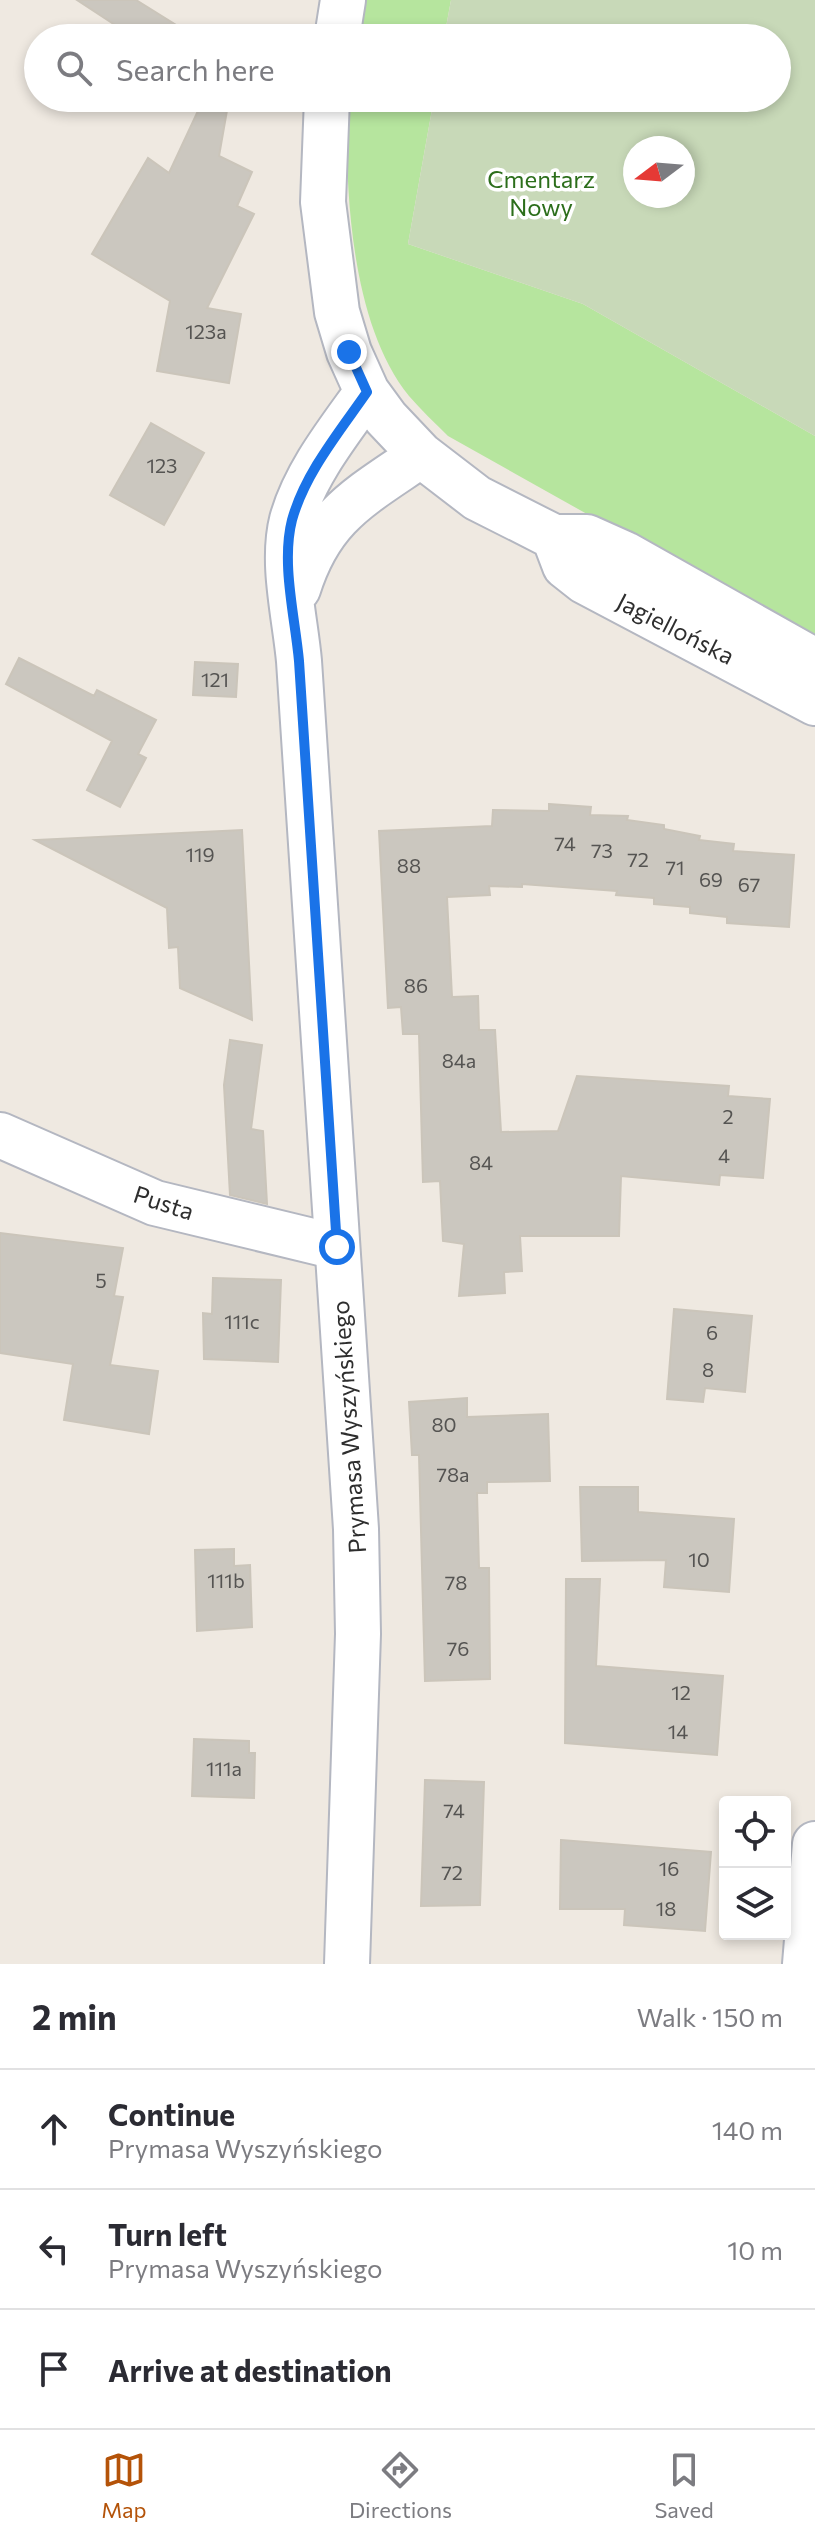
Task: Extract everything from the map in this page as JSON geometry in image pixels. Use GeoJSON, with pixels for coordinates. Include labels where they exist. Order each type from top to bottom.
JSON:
{"type":"FeatureCollection","features":[{"type":"Feature","properties":{"kind":"street"},"geometry":{"type":"LineString","coordinates":[[339,24],[343,0]]}},
{"type":"Feature","properties":{"kind":"street"},"geometry":{"type":"LineString","coordinates":[[326,112],[323,202],[335,296],[349,352],[367,392],[421,455]]}},
{"type":"Feature","properties":{"kind":"street","name":"Prymasa Wyszyńskiego"},"geometry":{"type":"LineString","coordinates":[[347,1964],[358,1619],[356,1529],[289,564],[292,521],[307,485],[367,392]]}},
{"type":"Feature","properties":{"kind":"street","name":"Prymasa Wyszyńskiego"},"geometry":{"type":"LineString","coordinates":[[294,603],[308,556],[324,529],[364,494],[421,455]]}},
{"type":"Feature","properties":{"kind":"street","name":"Jagiellońska"},"geometry":{"type":"LineString","coordinates":[[421,455],[477,498],[554,537],[587,537],[625,554],[815,661]]}},
{"type":"Feature","properties":{"kind":"street","name":"Jagiellońska"},"geometry":{"type":"LineString","coordinates":[[554,537],[565,566],[584,581],[815,703]]}},
{"type":"Feature","properties":{"kind":"street","name":"Pusta"},"geometry":{"type":"LineString","coordinates":[[0,1135],[155,1203],[337,1247]]}},
{"type":"Feature","properties":{"kind":"street"},"geometry":{"type":"LineString","coordinates":[[805,1964],[815,1844]]}},
{"type":"Feature","properties":{"kind":"green space"},"geometry":{"type":"Polygon","coordinates":[[[364,0],[451,0],[447,24],[359,24],[364,0]]]}},
{"type":"Feature","properties":{"kind":"green space","name":"Cmentarz Nowy"},"geometry":{"type":"Polygon","coordinates":[[[451,0],[815,0],[815,436],[583,304],[408,244],[432,112],[791,112],[791,24],[447,24],[451,0]]]}},
{"type":"Feature","properties":{"kind":"green space"},"geometry":{"type":"Polygon","coordinates":[[[347,112],[432,112],[408,244],[583,304],[815,436],[815,642],[448,436],[409,396],[389,366],[374,331],[355,253],[348,172],[347,112]]]}},
{"type":"Feature","properties":{"kind":"building"},"geometry":{"type":"Polygon","coordinates":[[[77,0],[136,0],[175,24],[114,24],[77,0]]]}},
{"type":"Feature","properties":{"kind":"building"},"geometry":{"type":"Polygon","coordinates":[[[197,112],[227,112],[219,156],[252,172],[237,206],[254,214],[207,308],[241,314],[229,383],[157,371],[170,301],[92,254],[148,158],[169,173],[197,112]]]}},
{"type":"Feature","properties":{"kind":"building"},"geometry":{"type":"Polygon","coordinates":[[[151,423],[204,453],[164,525],[110,495],[151,423]]]}},
{"type":"Feature","properties":{"kind":"building"},"geometry":{"type":"Polygon","coordinates":[[[19,658],[94,696],[97,690],[156,720],[138,754],[146,758],[120,807],[87,790],[112,741],[6,684],[19,658]]]}},
{"type":"Feature","properties":{"kind":"building"},"geometry":{"type":"Polygon","coordinates":[[[195,662],[238,664],[236,697],[193,695],[195,662]]]}},
{"type":"Feature","properties":{"kind":"building"},"geometry":{"type":"Polygon","coordinates":[[[549,804],[591,807],[590,815],[628,816],[627,820],[664,825],[664,829],[700,836],[699,840],[734,844],[733,851],[794,855],[789,927],[727,923],[727,917],[690,913],[690,907],[654,904],[654,898],[616,895],[617,891],[522,884],[522,887],[489,886],[490,895],[447,897],[452,997],[478,996],[479,1030],[495,1030],[501,1132],[558,1131],[577,1076],[729,1086],[728,1096],[770,1099],[763,1178],[720,1175],[719,1185],[621,1176],[619,1236],[520,1236],[522,1271],[504,1272],[505,1293],[459,1296],[464,1244],[443,1241],[440,1181],[423,1182],[419,1034],[403,1034],[401,1007],[388,1008],[379,831],[492,826],[493,810],[549,811],[549,804]]]}},
{"type":"Feature","properties":{"kind":"building"},"geometry":{"type":"Polygon","coordinates":[[[242,830],[252,1020],[180,988],[178,947],[169,948],[167,908],[35,840],[242,830]]]}},
{"type":"Feature","properties":{"kind":"building"},"geometry":{"type":"Polygon","coordinates":[[[230,1040],[262,1045],[251,1129],[263,1131],[267,1204],[230,1195],[224,1085],[230,1040]]]}},
{"type":"Feature","properties":{"kind":"building"},"geometry":{"type":"Polygon","coordinates":[[[0,1233],[123,1248],[114,1296],[123,1297],[110,1365],[158,1371],[149,1434],[64,1420],[73,1364],[0,1353],[0,1233]]]}},
{"type":"Feature","properties":{"kind":"building"},"geometry":{"type":"Polygon","coordinates":[[[213,1278],[281,1280],[278,1362],[204,1359],[203,1313],[212,1314],[213,1278]]]}},
{"type":"Feature","properties":{"kind":"building"},"geometry":{"type":"Polygon","coordinates":[[[674,1309],[752,1316],[745,1392],[705,1388],[703,1402],[667,1399],[674,1309]]]}},
{"type":"Feature","properties":{"kind":"building"},"geometry":{"type":"Polygon","coordinates":[[[467,1398],[467,1417],[548,1414],[550,1481],[487,1482],[487,1493],[477,1493],[479,1568],[489,1568],[490,1679],[425,1681],[419,1455],[412,1455],[409,1402],[467,1398]]]}},
{"type":"Feature","properties":{"kind":"building"},"geometry":{"type":"Polygon","coordinates":[[[580,1487],[638,1487],[638,1512],[734,1519],[729,1592],[664,1587],[666,1560],[582,1561],[580,1487]]]}},
{"type":"Feature","properties":{"kind":"building"},"geometry":{"type":"Polygon","coordinates":[[[234,1549],[234,1566],[250,1565],[252,1627],[197,1631],[195,1550],[234,1549]]]}},
{"type":"Feature","properties":{"kind":"building"},"geometry":{"type":"Polygon","coordinates":[[[566,1579],[600,1579],[596,1666],[723,1676],[717,1755],[565,1743],[566,1579]]]}},
{"type":"Feature","properties":{"kind":"building"},"geometry":{"type":"Polygon","coordinates":[[[194,1739],[249,1741],[249,1753],[255,1753],[254,1798],[192,1796],[194,1739]]]}},
{"type":"Feature","properties":{"kind":"building"},"geometry":{"type":"Polygon","coordinates":[[[425,1780],[484,1782],[480,1905],[421,1906],[425,1780]]]}},
{"type":"Feature","properties":{"kind":"building"},"geometry":{"type":"Polygon","coordinates":[[[561,1840],[711,1852],[705,1931],[624,1925],[625,1909],[560,1909],[561,1840]]]}},
{"type":"Feature","properties":{"kind":"route"},"geometry":{"type":"LineString","coordinates":[[337,1247],[299,661],[289,564],[292,521],[307,485],[336,435],[367,392],[349,352]]}}]}
